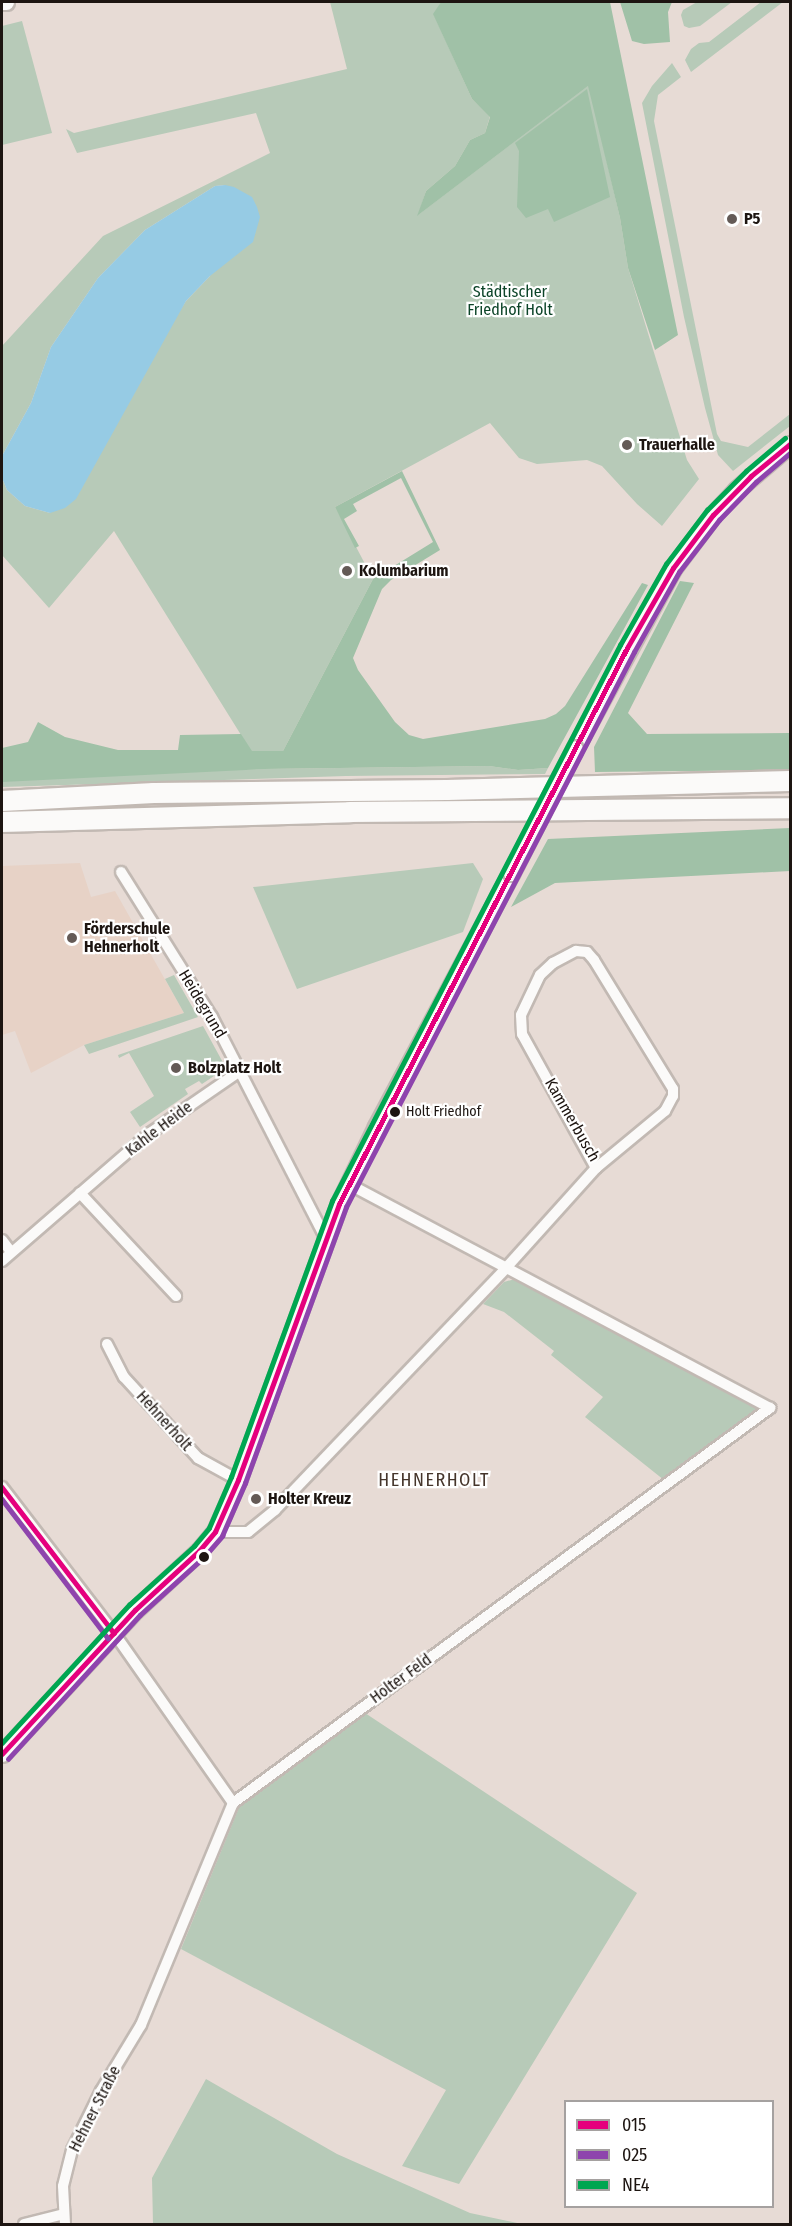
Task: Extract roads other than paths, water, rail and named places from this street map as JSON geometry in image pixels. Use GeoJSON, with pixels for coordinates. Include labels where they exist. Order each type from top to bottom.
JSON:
{"type":"FeatureCollection","features":[{"type":"Feature","properties":{"kind":"highway"},"geometry":{"type":"LineString","coordinates":[[2,801],[154,793],[447,790],[790,781]]}},
{"type":"Feature","properties":{"kind":"highway"},"geometry":{"type":"LineString","coordinates":[[2,822],[350,812],[790,808]]}},
{"type":"Feature","properties":{"kind":"street"},"geometry":{"type":"LineString","coordinates":[[2,1754],[114,1633],[199,1551],[215,1532],[238,1480],[325,1237],[348,1184],[575,748],[673,568],[712,515],[736,490],[790,444]]}},
{"type":"Feature","properties":{"kind":"street","name":"Heidegrund"},"geometry":{"type":"LineString","coordinates":[[121,872],[212,1017],[325,1237]]}},
{"type":"Feature","properties":{"kind":"street","name":"Kammerbusch"},"geometry":{"type":"LineString","coordinates":[[576,951],[587,952],[594,960],[673,1089],[673,1096],[665,1111],[596,1168],[522,1034],[521,1015],[540,975],[553,963],[576,951]]}},
{"type":"Feature","properties":{"kind":"street","name":"Kahle Heide"},"geometry":{"type":"LineString","coordinates":[[2,1261],[151,1132],[240,1071]]}},
{"type":"Feature","properties":{"kind":"street"},"geometry":{"type":"LineString","coordinates":[[215,1532],[248,1532],[275,1510],[506,1268],[596,1168]]}},
{"type":"Feature","properties":{"kind":"street"},"geometry":{"type":"LineString","coordinates":[[348,1184],[506,1268]]}},
{"type":"Feature","properties":{"kind":"street"},"geometry":{"type":"LineString","coordinates":[[80,1193],[176,1296]]}},
{"type":"Feature","properties":{"kind":"street"},"geometry":{"type":"LineString","coordinates":[[2,1240],[11,1252]]}},
{"type":"Feature","properties":{"kind":"street","name":"Holter Feld"},"geometry":{"type":"LineString","coordinates":[[233,1803],[770,1408],[506,1268]]}},
{"type":"Feature","properties":{"kind":"street","name":"Hehnerholt"},"geometry":{"type":"LineString","coordinates":[[107,1344],[124,1377],[198,1458],[238,1480]]}},
{"type":"Feature","properties":{"kind":"street"},"geometry":{"type":"LineString","coordinates":[[2,1487],[114,1633],[233,1803]]}},
{"type":"Feature","properties":{"kind":"street","name":"Hehner Straße"},"geometry":{"type":"LineString","coordinates":[[64,2219],[63,2186],[72,2150],[101,2091],[136,2033],[233,1803]]}},
{"type":"Feature","properties":{"kind":"street"},"geometry":{"type":"LineString","coordinates":[[24,2224],[64,2219]]}},
{"type":"Feature","properties":{"kind":"water"},"geometry":{"type":"Polygon","coordinates":[[[215,186],[234,187],[252,197],[257,207],[260,217],[253,242],[210,276],[186,301],[76,499],[65,508],[50,513],[25,506],[7,490],[2,478],[2,456],[31,403],[51,347],[98,278],[145,230],[215,186]]]}},
{"type":"Feature","properties":{"kind":"place","name":"P5"},"geometry":{"type":"Point","coordinates":[732,219]}},
{"type":"Feature","properties":{"kind":"place","name":"Trauerhalle"},"geometry":{"type":"Point","coordinates":[627,445]}},
{"type":"Feature","properties":{"kind":"place","name":"Kolumbarium"},"geometry":{"type":"Point","coordinates":[347,571]}},
{"type":"Feature","properties":{"kind":"place","name":"Förderschule Hehnerholt"},"geometry":{"type":"Point","coordinates":[72,938]}},
{"type":"Feature","properties":{"kind":"place","name":"Bolzplatz Holt"},"geometry":{"type":"Point","coordinates":[176,1068]}},
{"type":"Feature","properties":{"kind":"place","name":"Holt Friedhof"},"geometry":{"type":"Point","coordinates":[395,1112]}},
{"type":"Feature","properties":{"kind":"place","name":"Holter Kreuz"},"geometry":{"type":"Point","coordinates":[256,1499]}},
{"type":"Feature","properties":{"kind":"district","name":"HEHNERHOLT"},"geometry":{"type":"Point","coordinates":[434,1480]}},
{"type":"Feature","properties":{"kind":"park label","name":"Städtischer Friedhof Holt"},"geometry":{"type":"Point","coordinates":[510,301]}}]}
